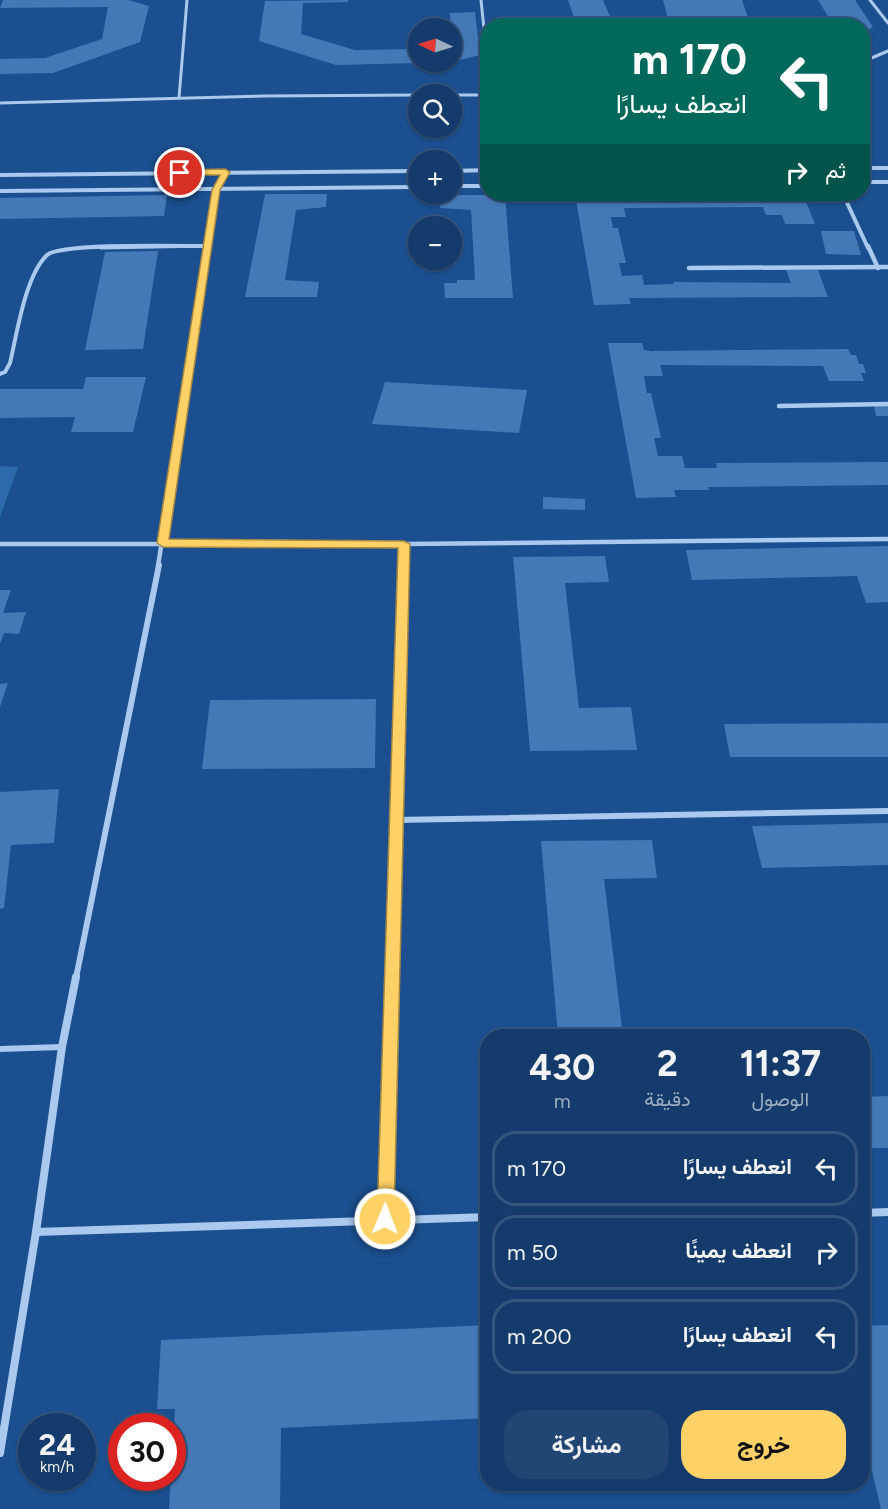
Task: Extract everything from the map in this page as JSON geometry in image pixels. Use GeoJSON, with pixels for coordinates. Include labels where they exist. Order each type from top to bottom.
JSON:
{"type":"FeatureCollection","features":[{"type":"Feature","properties":{"kind":"street"},"geometry":{"type":"LineString","coordinates":[[870,168],[888,168]]}},
{"type":"Feature","properties":{"kind":"street"},"geometry":{"type":"LineString","coordinates":[[462,171],[480,170]]}},
{"type":"Feature","properties":{"kind":"street"},"geometry":{"type":"LineString","coordinates":[[394,171],[394,187]]}},
{"type":"Feature","properties":{"kind":"street"},"geometry":{"type":"LineString","coordinates":[[0,175],[408,171]]}},
{"type":"Feature","properties":{"kind":"street"},"geometry":{"type":"LineString","coordinates":[[0,1453],[63,1047],[163,543],[216,190],[225,172]]}},
{"type":"Feature","properties":{"kind":"street"},"geometry":{"type":"LineString","coordinates":[[870,182],[888,182]]}},
{"type":"Feature","properties":{"kind":"street"},"geometry":{"type":"LineString","coordinates":[[462,186],[480,186]]}},
{"type":"Feature","properties":{"kind":"street"},"geometry":{"type":"LineString","coordinates":[[0,191],[408,187]]}},
{"type":"Feature","properties":{"kind":"street"},"geometry":{"type":"LineString","coordinates":[[846,201],[878,268]]}},
{"type":"Feature","properties":{"kind":"street"},"geometry":{"type":"LineString","coordinates":[[689,268],[888,267]]}},
{"type":"Feature","properties":{"kind":"street"},"geometry":{"type":"LineString","coordinates":[[779,406],[888,404]]}},
{"type":"Feature","properties":{"kind":"street"},"geometry":{"type":"LineString","coordinates":[[0,544],[404,544],[888,539]]}},
{"type":"Feature","properties":{"kind":"street"},"geometry":{"type":"LineString","coordinates":[[385,1219],[404,544]]}},
{"type":"Feature","properties":{"kind":"street"},"geometry":{"type":"LineString","coordinates":[[396,820],[888,811]]}},
{"type":"Feature","properties":{"kind":"street"},"geometry":{"type":"LineString","coordinates":[[870,1213],[888,1212]]}},
{"type":"Feature","properties":{"kind":"street"},"geometry":{"type":"LineString","coordinates":[[36,1232],[480,1217]]}},
{"type":"Feature","properties":{"kind":"lane"},"geometry":{"type":"LineString","coordinates":[[179,98],[187,0]]}},
{"type":"Feature","properties":{"kind":"lane"},"geometry":{"type":"LineString","coordinates":[[481,0],[483,18]]}},
{"type":"Feature","properties":{"kind":"lane"},"geometry":{"type":"LineString","coordinates":[[870,0],[888,23]]}},
{"type":"Feature","properties":{"kind":"lane"},"geometry":{"type":"LineString","coordinates":[[870,59],[888,51]]}},
{"type":"Feature","properties":{"kind":"lane"},"geometry":{"type":"LineString","coordinates":[[0,103],[408,95]]}},
{"type":"Feature","properties":{"kind":"lane"},"geometry":{"type":"LineString","coordinates":[[462,95],[480,95]]}},
{"type":"Feature","properties":{"kind":"lane"},"geometry":{"type":"LineString","coordinates":[[0,374],[10,363],[29,293],[42,260],[52,251],[71,248],[207,246]]}},
{"type":"Feature","properties":{"kind":"lane"},"geometry":{"type":"LineString","coordinates":[[0,1049],[63,1047]]}},
{"type":"Feature","properties":{"kind":"shaded area"},"geometry":{"type":"Polygon","coordinates":[[[0,466],[18,467],[0,517],[0,466]]]}},
{"type":"Feature","properties":{"kind":"building"},"geometry":{"type":"Polygon","coordinates":[[[3,0],[128,0],[149,6],[140,42],[53,73],[0,74],[0,59],[45,58],[102,39],[108,7],[0,8],[3,0]]]}},
{"type":"Feature","properties":{"kind":"building"},"geometry":{"type":"Polygon","coordinates":[[[348,0],[348,2],[303,3],[301,34],[355,50],[408,49],[408,63],[336,65],[259,41],[265,1],[348,0]]]}},
{"type":"Feature","properties":{"kind":"building"},"geometry":{"type":"Polygon","coordinates":[[[568,0],[603,0],[611,18],[574,18],[568,0]]]}},
{"type":"Feature","properties":{"kind":"building"},"geometry":{"type":"Polygon","coordinates":[[[663,0],[742,0],[748,18],[668,18],[663,0]]]}},
{"type":"Feature","properties":{"kind":"building"},"geometry":{"type":"Polygon","coordinates":[[[818,0],[855,0],[867,18],[829,18],[818,0]]]}},
{"type":"Feature","properties":{"kind":"building"},"geometry":{"type":"Polygon","coordinates":[[[475,12],[480,55],[462,60],[462,18],[450,18],[450,13],[475,12]]]}},
{"type":"Feature","properties":{"kind":"building"},"geometry":{"type":"Polygon","coordinates":[[[265,194],[327,194],[326,207],[296,210],[285,280],[319,282],[317,297],[245,297],[265,194]]]}},
{"type":"Feature","properties":{"kind":"building"},"geometry":{"type":"Polygon","coordinates":[[[167,195],[164,216],[0,219],[0,198],[167,195]]]}},
{"type":"Feature","properties":{"kind":"building"},"geometry":{"type":"Polygon","coordinates":[[[462,195],[480,195],[480,201],[505,201],[513,298],[445,298],[444,283],[475,280],[471,210],[440,208],[440,204],[462,204],[462,195]]]}},
{"type":"Feature","properties":{"kind":"building"},"geometry":{"type":"Polygon","coordinates":[[[576,201],[806,201],[815,224],[785,224],[782,215],[766,215],[763,207],[624,208],[626,217],[611,217],[613,228],[618,228],[626,263],[619,263],[622,276],[642,275],[644,285],[674,284],[673,282],[791,283],[786,270],[818,270],[828,297],[629,298],[631,304],[594,305],[576,201]]]}},
{"type":"Feature","properties":{"kind":"building"},"geometry":{"type":"Polygon","coordinates":[[[821,231],[854,231],[861,255],[826,254],[821,231]]]}},
{"type":"Feature","properties":{"kind":"building"},"geometry":{"type":"Polygon","coordinates":[[[158,251],[143,349],[85,350],[105,252],[158,251]]]}},
{"type":"Feature","properties":{"kind":"building"},"geometry":{"type":"Polygon","coordinates":[[[608,343],[642,343],[644,350],[650,351],[848,349],[851,355],[856,355],[859,364],[863,364],[866,373],[861,373],[864,381],[829,381],[823,366],[660,365],[663,376],[644,376],[647,393],[651,393],[661,438],[654,438],[658,456],[682,456],[685,468],[717,468],[716,463],[888,462],[888,485],[708,487],[709,490],[674,490],[676,497],[636,498],[608,343]]]}},
{"type":"Feature","properties":{"kind":"building"},"geometry":{"type":"Polygon","coordinates":[[[86,377],[146,377],[133,432],[71,432],[75,417],[0,418],[0,389],[83,389],[86,377]]]}},
{"type":"Feature","properties":{"kind":"building"},"geometry":{"type":"Polygon","coordinates":[[[385,382],[527,390],[519,433],[372,424],[385,382]]]}},
{"type":"Feature","properties":{"kind":"building"},"geometry":{"type":"Polygon","coordinates":[[[874,406],[888,406],[888,416],[876,416],[874,406]]]}},
{"type":"Feature","properties":{"kind":"building"},"geometry":{"type":"Polygon","coordinates":[[[543,497],[585,499],[585,510],[543,509],[543,497]]]}},
{"type":"Feature","properties":{"kind":"building"},"geometry":{"type":"Polygon","coordinates":[[[888,546],[888,602],[866,603],[857,576],[692,580],[686,550],[888,546]]]}},
{"type":"Feature","properties":{"kind":"building"},"geometry":{"type":"Polygon","coordinates":[[[605,556],[609,582],[565,583],[579,708],[631,707],[637,750],[530,751],[513,557],[605,556]]]}},
{"type":"Feature","properties":{"kind":"building"},"geometry":{"type":"Polygon","coordinates":[[[0,590],[11,590],[3,613],[26,612],[19,634],[4,633],[0,644],[0,590]]]}},
{"type":"Feature","properties":{"kind":"building"},"geometry":{"type":"Polygon","coordinates":[[[8,683],[0,707],[0,684],[8,683]]]}},
{"type":"Feature","properties":{"kind":"building"},"geometry":{"type":"Polygon","coordinates":[[[376,699],[375,768],[202,769],[210,700],[376,699]]]}},
{"type":"Feature","properties":{"kind":"building"},"geometry":{"type":"Polygon","coordinates":[[[888,723],[888,757],[730,757],[724,724],[888,723]]]}},
{"type":"Feature","properties":{"kind":"building"},"geometry":{"type":"Polygon","coordinates":[[[59,789],[54,843],[11,845],[4,908],[0,909],[0,792],[59,789]]]}},
{"type":"Feature","properties":{"kind":"building"},"geometry":{"type":"Polygon","coordinates":[[[888,823],[888,865],[762,868],[752,826],[888,823]]]}},
{"type":"Feature","properties":{"kind":"building"},"geometry":{"type":"Polygon","coordinates":[[[652,840],[657,878],[604,879],[622,1029],[557,1029],[541,841],[652,840]]]}},
{"type":"Feature","properties":{"kind":"building"},"geometry":{"type":"Polygon","coordinates":[[[888,1096],[888,1148],[870,1148],[870,1097],[888,1096]]]}},
{"type":"Feature","properties":{"kind":"building"},"geometry":{"type":"Polygon","coordinates":[[[480,1325],[480,1418],[281,1428],[280,1509],[169,1509],[170,1491],[186,1491],[186,1413],[175,1413],[175,1409],[157,1409],[161,1340],[480,1325]]]}},
{"type":"Feature","properties":{"kind":"building"},"geometry":{"type":"Polygon","coordinates":[[[888,1325],[888,1509],[881,1509],[870,1463],[870,1326],[888,1325]]]}},
{"type":"Feature","properties":{"kind":"route"},"geometry":{"type":"LineString","coordinates":[[180,173],[225,172],[216,190],[163,543],[404,544],[385,1219]]}}]}
